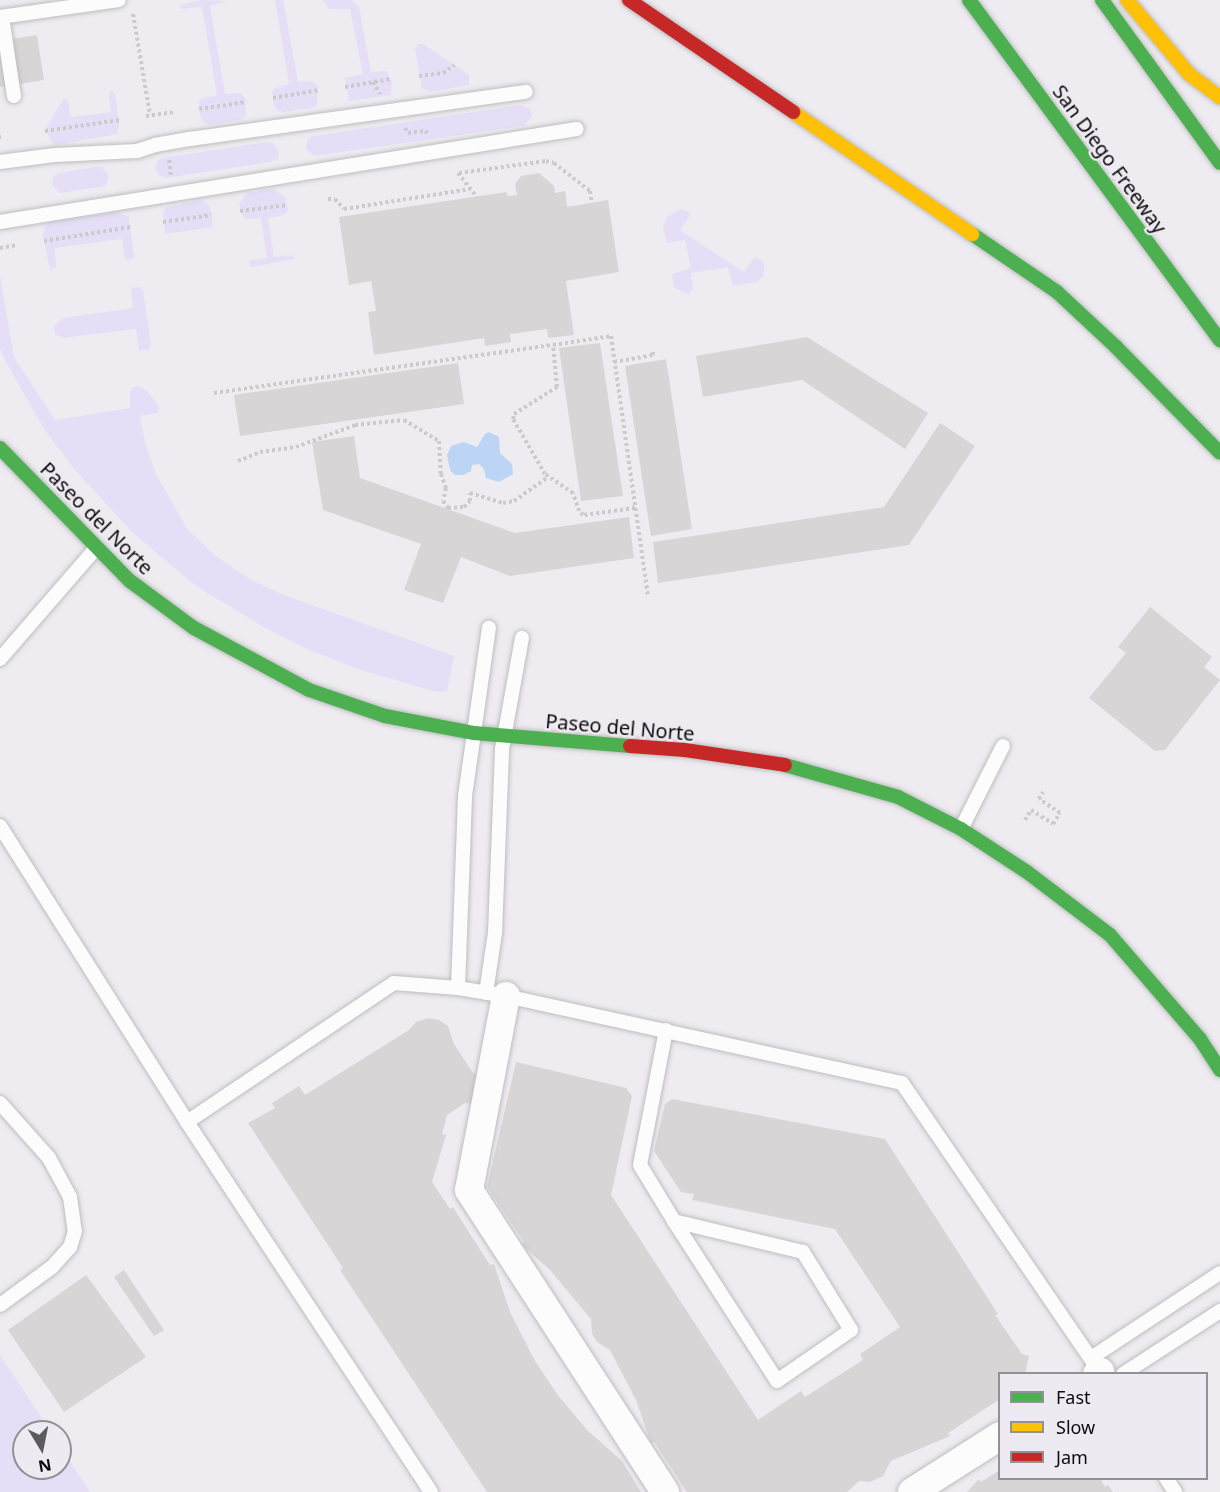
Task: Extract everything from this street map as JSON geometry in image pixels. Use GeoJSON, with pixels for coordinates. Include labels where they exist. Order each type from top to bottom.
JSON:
{"type":"FeatureCollection","features":[{"type":"Feature","properties":{"kind":"main road"},"geometry":{"type":"LineString","coordinates":[[629,0],[1057,292],[1116,347],[1220,453]]}},
{"type":"Feature","properties":{"kind":"main road","name":"San Diego Freeway"},"geometry":{"type":"LineString","coordinates":[[969,0],[1220,340]]}},
{"type":"Feature","properties":{"kind":"main road"},"geometry":{"type":"LineString","coordinates":[[1102,0],[1220,163]]}},
{"type":"Feature","properties":{"kind":"main road"},"geometry":{"type":"LineString","coordinates":[[1127,0],[1189,74],[1220,97]]}},
{"type":"Feature","properties":{"kind":"main road","name":"Paseo del Norte"},"geometry":{"type":"LineString","coordinates":[[0,448],[130,581],[194,628],[309,690],[385,716],[474,733],[685,750],[800,767],[898,797],[961,829],[1027,872],[1110,935],[1200,1039],[1220,1070]]}},
{"type":"Feature","properties":{"kind":"street"},"geometry":{"type":"LineString","coordinates":[[496,994],[469,1190],[664,1492]]}},
{"type":"Feature","properties":{"kind":"street"},"geometry":{"type":"LineString","coordinates":[[912,1492],[998,1437]]}},
{"type":"Feature","properties":{"kind":"lane"},"geometry":{"type":"LineString","coordinates":[[14,96],[1,17],[119,0]]}},
{"type":"Feature","properties":{"kind":"lane"},"geometry":{"type":"LineString","coordinates":[[0,162],[55,155],[137,151],[182,140],[526,92]]}},
{"type":"Feature","properties":{"kind":"lane"},"geometry":{"type":"LineString","coordinates":[[0,222],[577,129]]}},
{"type":"Feature","properties":{"kind":"lane"},"geometry":{"type":"LineString","coordinates":[[0,659],[97,547]]}},
{"type":"Feature","properties":{"kind":"lane"},"geometry":{"type":"LineString","coordinates":[[458,988],[465,796],[489,628]]}},
{"type":"Feature","properties":{"kind":"lane"},"geometry":{"type":"LineString","coordinates":[[496,994],[498,788],[504,737],[522,638]]}},
{"type":"Feature","properties":{"kind":"lane"},"geometry":{"type":"LineString","coordinates":[[961,829],[1003,746]]}},
{"type":"Feature","properties":{"kind":"lane"},"geometry":{"type":"LineString","coordinates":[[0,826],[187,1122],[430,1492]]}},
{"type":"Feature","properties":{"kind":"lane"},"geometry":{"type":"LineString","coordinates":[[187,1122],[394,983],[458,988],[496,994],[902,1083],[1102,1370]]}},
{"type":"Feature","properties":{"kind":"lane"},"geometry":{"type":"LineString","coordinates":[[666,1030],[640,1165],[674,1221],[777,1381],[851,1330],[803,1252],[674,1221]]}},
{"type":"Feature","properties":{"kind":"lane"},"geometry":{"type":"LineString","coordinates":[[0,1103],[49,1158],[70,1197],[75,1231],[70,1247],[52,1267],[0,1305]]}},
{"type":"Feature","properties":{"kind":"lane"},"geometry":{"type":"LineString","coordinates":[[1102,1370],[1220,1274]]}},
{"type":"Feature","properties":{"kind":"lane"},"geometry":{"type":"LineString","coordinates":[[1102,1370],[1220,1311]]}},
{"type":"Feature","properties":{"kind":"path"},"geometry":{"type":"LineString","coordinates":[[133,14],[148,116],[172,112]]}},
{"type":"Feature","properties":{"kind":"path"},"geometry":{"type":"LineString","coordinates":[[419,76],[443,73],[455,65]]}},
{"type":"Feature","properties":{"kind":"path"},"geometry":{"type":"LineString","coordinates":[[345,87],[391,79]]}},
{"type":"Feature","properties":{"kind":"path"},"geometry":{"type":"LineString","coordinates":[[373,82],[382,98]]}},
{"type":"Feature","properties":{"kind":"path"},"geometry":{"type":"LineString","coordinates":[[273,98],[319,90]]}},
{"type":"Feature","properties":{"kind":"path"},"geometry":{"type":"LineString","coordinates":[[199,109],[246,102]]}},
{"type":"Feature","properties":{"kind":"path"},"geometry":{"type":"LineString","coordinates":[[161,114],[163,122]]}},
{"type":"Feature","properties":{"kind":"path"},"geometry":{"type":"LineString","coordinates":[[45,131],[118,120]]}},
{"type":"Feature","properties":{"kind":"path"},"geometry":{"type":"LineString","coordinates":[[401,123],[408,134],[425,131],[433,139]]}},
{"type":"Feature","properties":{"kind":"path"},"geometry":{"type":"LineString","coordinates":[[168,157],[171,177]]}},
{"type":"Feature","properties":{"kind":"path"},"geometry":{"type":"LineString","coordinates":[[459,173],[546,161],[554,163],[590,191],[592,203]]}},
{"type":"Feature","properties":{"kind":"path"},"geometry":{"type":"LineString","coordinates":[[455,168],[477,197]]}},
{"type":"Feature","properties":{"kind":"path"},"geometry":{"type":"LineString","coordinates":[[328,200],[335,199],[344,208],[470,189]]}},
{"type":"Feature","properties":{"kind":"path"},"geometry":{"type":"LineString","coordinates":[[240,211],[287,204]]}},
{"type":"Feature","properties":{"kind":"path"},"geometry":{"type":"LineString","coordinates":[[163,222],[212,215]]}},
{"type":"Feature","properties":{"kind":"path"},"geometry":{"type":"LineString","coordinates":[[44,241],[131,227]]}},
{"type":"Feature","properties":{"kind":"path"},"geometry":{"type":"LineString","coordinates":[[0,248],[16,245]]}},
{"type":"Feature","properties":{"kind":"path"},"geometry":{"type":"LineString","coordinates":[[214,393],[611,336],[648,596]]}},
{"type":"Feature","properties":{"kind":"path"},"geometry":{"type":"LineString","coordinates":[[553,345],[557,387],[514,414],[513,419],[545,474],[573,493],[579,512],[583,514],[635,508]]}},
{"type":"Feature","properties":{"kind":"path"},"geometry":{"type":"LineString","coordinates":[[614,362],[653,355],[653,350]]}},
{"type":"Feature","properties":{"kind":"path"},"geometry":{"type":"LineString","coordinates":[[238,461],[260,452],[296,447],[355,425],[404,420],[440,441],[441,474],[446,488],[443,501],[448,508],[464,507],[470,501],[470,493],[503,502],[514,501],[549,476]]}},
{"type":"Feature","properties":{"kind":"path"},"geometry":{"type":"LineString","coordinates":[[1025,820],[1031,810],[1053,824],[1060,813],[1039,799],[1043,792]]}},
{"type":"Feature","properties":{"kind":"shaded area"},"geometry":{"type":"Polygon","coordinates":[[[201,0],[228,1],[210,6],[225,94],[241,93],[245,98],[246,116],[240,120],[209,125],[204,123],[200,116],[199,100],[217,95],[202,7],[181,9],[180,5],[201,0]]]}},
{"type":"Feature","properties":{"kind":"shaded area"},"geometry":{"type":"Polygon","coordinates":[[[275,0],[283,0],[298,82],[311,81],[318,86],[317,105],[312,108],[284,112],[278,111],[274,106],[272,93],[275,88],[289,84],[275,0]]]}},
{"type":"Feature","properties":{"kind":"shaded area"},"geometry":{"type":"Polygon","coordinates":[[[323,0],[352,0],[359,7],[371,72],[387,71],[392,82],[391,95],[349,101],[345,78],[363,74],[350,9],[329,9],[323,0]]]}},
{"type":"Feature","properties":{"kind":"shaded area"},"geometry":{"type":"Polygon","coordinates":[[[419,44],[423,44],[469,75],[469,85],[430,92],[422,88],[415,49],[419,44]]]}},
{"type":"Feature","properties":{"kind":"shaded area"},"geometry":{"type":"Polygon","coordinates":[[[111,90],[115,94],[119,124],[117,134],[56,145],[50,140],[46,128],[64,98],[68,100],[71,117],[111,112],[109,96],[111,90]]]}},
{"type":"Feature","properties":{"kind":"shaded area"},"geometry":{"type":"Polygon","coordinates":[[[520,105],[530,109],[532,116],[524,126],[314,156],[306,149],[308,138],[314,136],[520,105]]]}},
{"type":"Feature","properties":{"kind":"shaded area"},"geometry":{"type":"Polygon","coordinates":[[[273,143],[279,152],[278,159],[166,178],[160,176],[155,169],[158,160],[167,157],[273,143]]]}},
{"type":"Feature","properties":{"kind":"shaded area"},"geometry":{"type":"Polygon","coordinates":[[[100,166],[109,174],[106,186],[60,193],[52,185],[53,177],[59,173],[100,166]]]}},
{"type":"Feature","properties":{"kind":"shaded area"},"geometry":{"type":"Polygon","coordinates":[[[273,189],[285,197],[288,210],[284,215],[268,218],[274,257],[292,255],[295,259],[251,267],[249,261],[267,258],[261,218],[244,219],[239,204],[247,193],[273,189]]]}},
{"type":"Feature","properties":{"kind":"shaded area"},"geometry":{"type":"Polygon","coordinates":[[[201,200],[209,205],[213,227],[165,234],[163,212],[167,207],[201,200]]]}},
{"type":"Feature","properties":{"kind":"shaded area"},"geometry":{"type":"Polygon","coordinates":[[[681,209],[689,212],[690,216],[680,230],[744,272],[757,257],[764,264],[764,276],[757,282],[733,286],[728,267],[691,273],[693,288],[689,294],[674,288],[672,274],[691,268],[685,240],[667,243],[663,228],[667,217],[681,209]]]}},
{"type":"Feature","properties":{"kind":"shaded area"},"geometry":{"type":"Polygon","coordinates":[[[118,212],[129,217],[134,257],[129,260],[125,258],[122,239],[55,248],[56,267],[50,270],[43,236],[45,226],[50,222],[118,212]]]}},
{"type":"Feature","properties":{"kind":"shaded area"},"geometry":{"type":"Polygon","coordinates":[[[0,275],[14,357],[55,420],[130,408],[132,388],[138,386],[147,391],[159,407],[158,413],[140,416],[145,442],[155,472],[187,529],[216,556],[251,580],[284,595],[454,656],[447,691],[437,692],[364,671],[309,650],[267,629],[196,586],[133,533],[75,470],[44,429],[7,364],[0,349],[0,275]]]}},
{"type":"Feature","properties":{"kind":"shaded area"},"geometry":{"type":"Polygon","coordinates":[[[140,287],[143,290],[151,344],[149,350],[139,350],[136,329],[63,338],[55,334],[54,326],[63,318],[133,308],[131,288],[140,287]]]}},
{"type":"Feature","properties":{"kind":"shaded area"},"geometry":{"type":"Polygon","coordinates":[[[0,1355],[43,1420],[12,1420],[12,1480],[72,1480],[72,1464],[90,1492],[0,1492],[0,1355]]]}},
{"type":"Feature","properties":{"kind":"water"},"geometry":{"type":"Polygon","coordinates":[[[489,432],[499,437],[500,453],[512,464],[513,474],[499,482],[486,478],[484,469],[479,464],[472,465],[471,471],[463,475],[455,475],[450,470],[447,455],[451,446],[464,442],[477,447],[485,434],[489,432]]]}},
{"type":"Feature","properties":{"kind":"building"},"geometry":{"type":"Polygon","coordinates":[[[37,35],[44,80],[0,87],[0,41],[37,35]]]}},
{"type":"Feature","properties":{"kind":"building"},"geometry":{"type":"Polygon","coordinates":[[[539,173],[554,186],[555,193],[565,191],[567,207],[608,200],[619,272],[566,281],[574,335],[548,338],[547,329],[510,334],[511,342],[485,346],[484,338],[374,355],[368,312],[376,311],[371,281],[349,285],[339,217],[507,192],[507,196],[517,195],[515,184],[521,176],[539,173]]]}},
{"type":"Feature","properties":{"kind":"building"},"geometry":{"type":"Polygon","coordinates":[[[807,337],[928,413],[905,449],[802,380],[703,397],[696,356],[807,337]]]}},
{"type":"Feature","properties":{"kind":"building"},"geometry":{"type":"Polygon","coordinates":[[[600,343],[623,496],[581,501],[559,348],[600,343]]]}},
{"type":"Feature","properties":{"kind":"building"},"geometry":{"type":"Polygon","coordinates":[[[666,359],[692,529],[651,536],[625,366],[666,359]]]}},
{"type":"Feature","properties":{"kind":"building"},"geometry":{"type":"Polygon","coordinates":[[[458,363],[464,404],[240,436],[234,395],[458,363]]]}},
{"type":"Feature","properties":{"kind":"building"},"geometry":{"type":"Polygon","coordinates":[[[940,423],[975,446],[909,545],[658,583],[653,542],[884,507],[940,423]]]}},
{"type":"Feature","properties":{"kind":"building"},"geometry":{"type":"Polygon","coordinates":[[[354,436],[360,478],[515,533],[629,517],[634,558],[510,576],[461,557],[443,603],[404,590],[421,544],[323,510],[312,442],[354,436]]]}},
{"type":"Feature","properties":{"kind":"building"},"geometry":{"type":"Polygon","coordinates":[[[1150,607],[1212,657],[1204,667],[1220,680],[1165,750],[1155,751],[1089,698],[1126,653],[1118,647],[1150,607]]]}},
{"type":"Feature","properties":{"kind":"building"},"geometry":{"type":"Polygon","coordinates":[[[428,1018],[439,1020],[448,1026],[454,1044],[473,1073],[478,1074],[472,1104],[465,1103],[447,1115],[442,1134],[446,1135],[432,1182],[450,1209],[453,1207],[490,1265],[494,1264],[510,1312],[535,1361],[557,1394],[587,1430],[622,1461],[641,1492],[487,1492],[340,1270],[343,1268],[248,1123],[275,1108],[272,1103],[299,1086],[305,1095],[409,1030],[416,1022],[428,1018]]]}},
{"type":"Feature","properties":{"kind":"building"},"geometry":{"type":"Polygon","coordinates":[[[516,1062],[626,1088],[632,1096],[611,1195],[758,1420],[801,1391],[805,1397],[863,1360],[860,1354],[900,1327],[835,1229],[692,1200],[694,1194],[681,1192],[654,1151],[665,1104],[672,1099],[885,1139],[998,1314],[995,1315],[1022,1354],[1029,1356],[1025,1372],[998,1372],[998,1400],[948,1433],[950,1436],[891,1461],[883,1476],[870,1482],[859,1481],[847,1492],[687,1492],[654,1442],[651,1443],[636,1400],[610,1350],[597,1342],[592,1334],[591,1319],[550,1270],[522,1245],[524,1242],[487,1187],[516,1062]]]}},
{"type":"Feature","properties":{"kind":"building"},"geometry":{"type":"Polygon","coordinates":[[[124,1270],[164,1330],[154,1336],[114,1277],[124,1270]]]}},
{"type":"Feature","properties":{"kind":"building"},"geometry":{"type":"Polygon","coordinates":[[[86,1275],[146,1357],[64,1412],[8,1330],[86,1275]]]}},
{"type":"Feature","properties":{"kind":"building"},"geometry":{"type":"Polygon","coordinates":[[[998,1471],[998,1480],[1101,1480],[1105,1487],[1108,1485],[1113,1492],[967,1492],[979,1479],[981,1482],[998,1471]]]}},
{"type":"Feature","properties":{"kind":"traffic: fast"},"geometry":{"type":"LineString","coordinates":[[969,0],[1220,341]]}},
{"type":"Feature","properties":{"kind":"traffic: fast"},"geometry":{"type":"LineString","coordinates":[[1102,0],[1220,163]]}},
{"type":"Feature","properties":{"kind":"traffic: fast"},"geometry":{"type":"LineString","coordinates":[[972,234],[1057,292],[1116,347],[1220,453]]}},
{"type":"Feature","properties":{"kind":"traffic: fast"},"geometry":{"type":"LineString","coordinates":[[0,448],[130,581],[194,628],[309,690],[385,716],[474,733],[630,746]]}},
{"type":"Feature","properties":{"kind":"traffic: fast"},"geometry":{"type":"LineString","coordinates":[[785,765],[898,797],[961,829],[1027,872],[1110,935],[1200,1039],[1220,1070]]}},
{"type":"Feature","properties":{"kind":"traffic: slow"},"geometry":{"type":"LineString","coordinates":[[1127,0],[1189,74],[1220,97]]}},
{"type":"Feature","properties":{"kind":"traffic: slow"},"geometry":{"type":"LineString","coordinates":[[793,112],[972,234]]}},
{"type":"Feature","properties":{"kind":"traffic: jam"},"geometry":{"type":"LineString","coordinates":[[629,0],[793,112]]}},
{"type":"Feature","properties":{"kind":"traffic: jam"},"geometry":{"type":"LineString","coordinates":[[630,746],[685,750],[785,765]]}}]}
